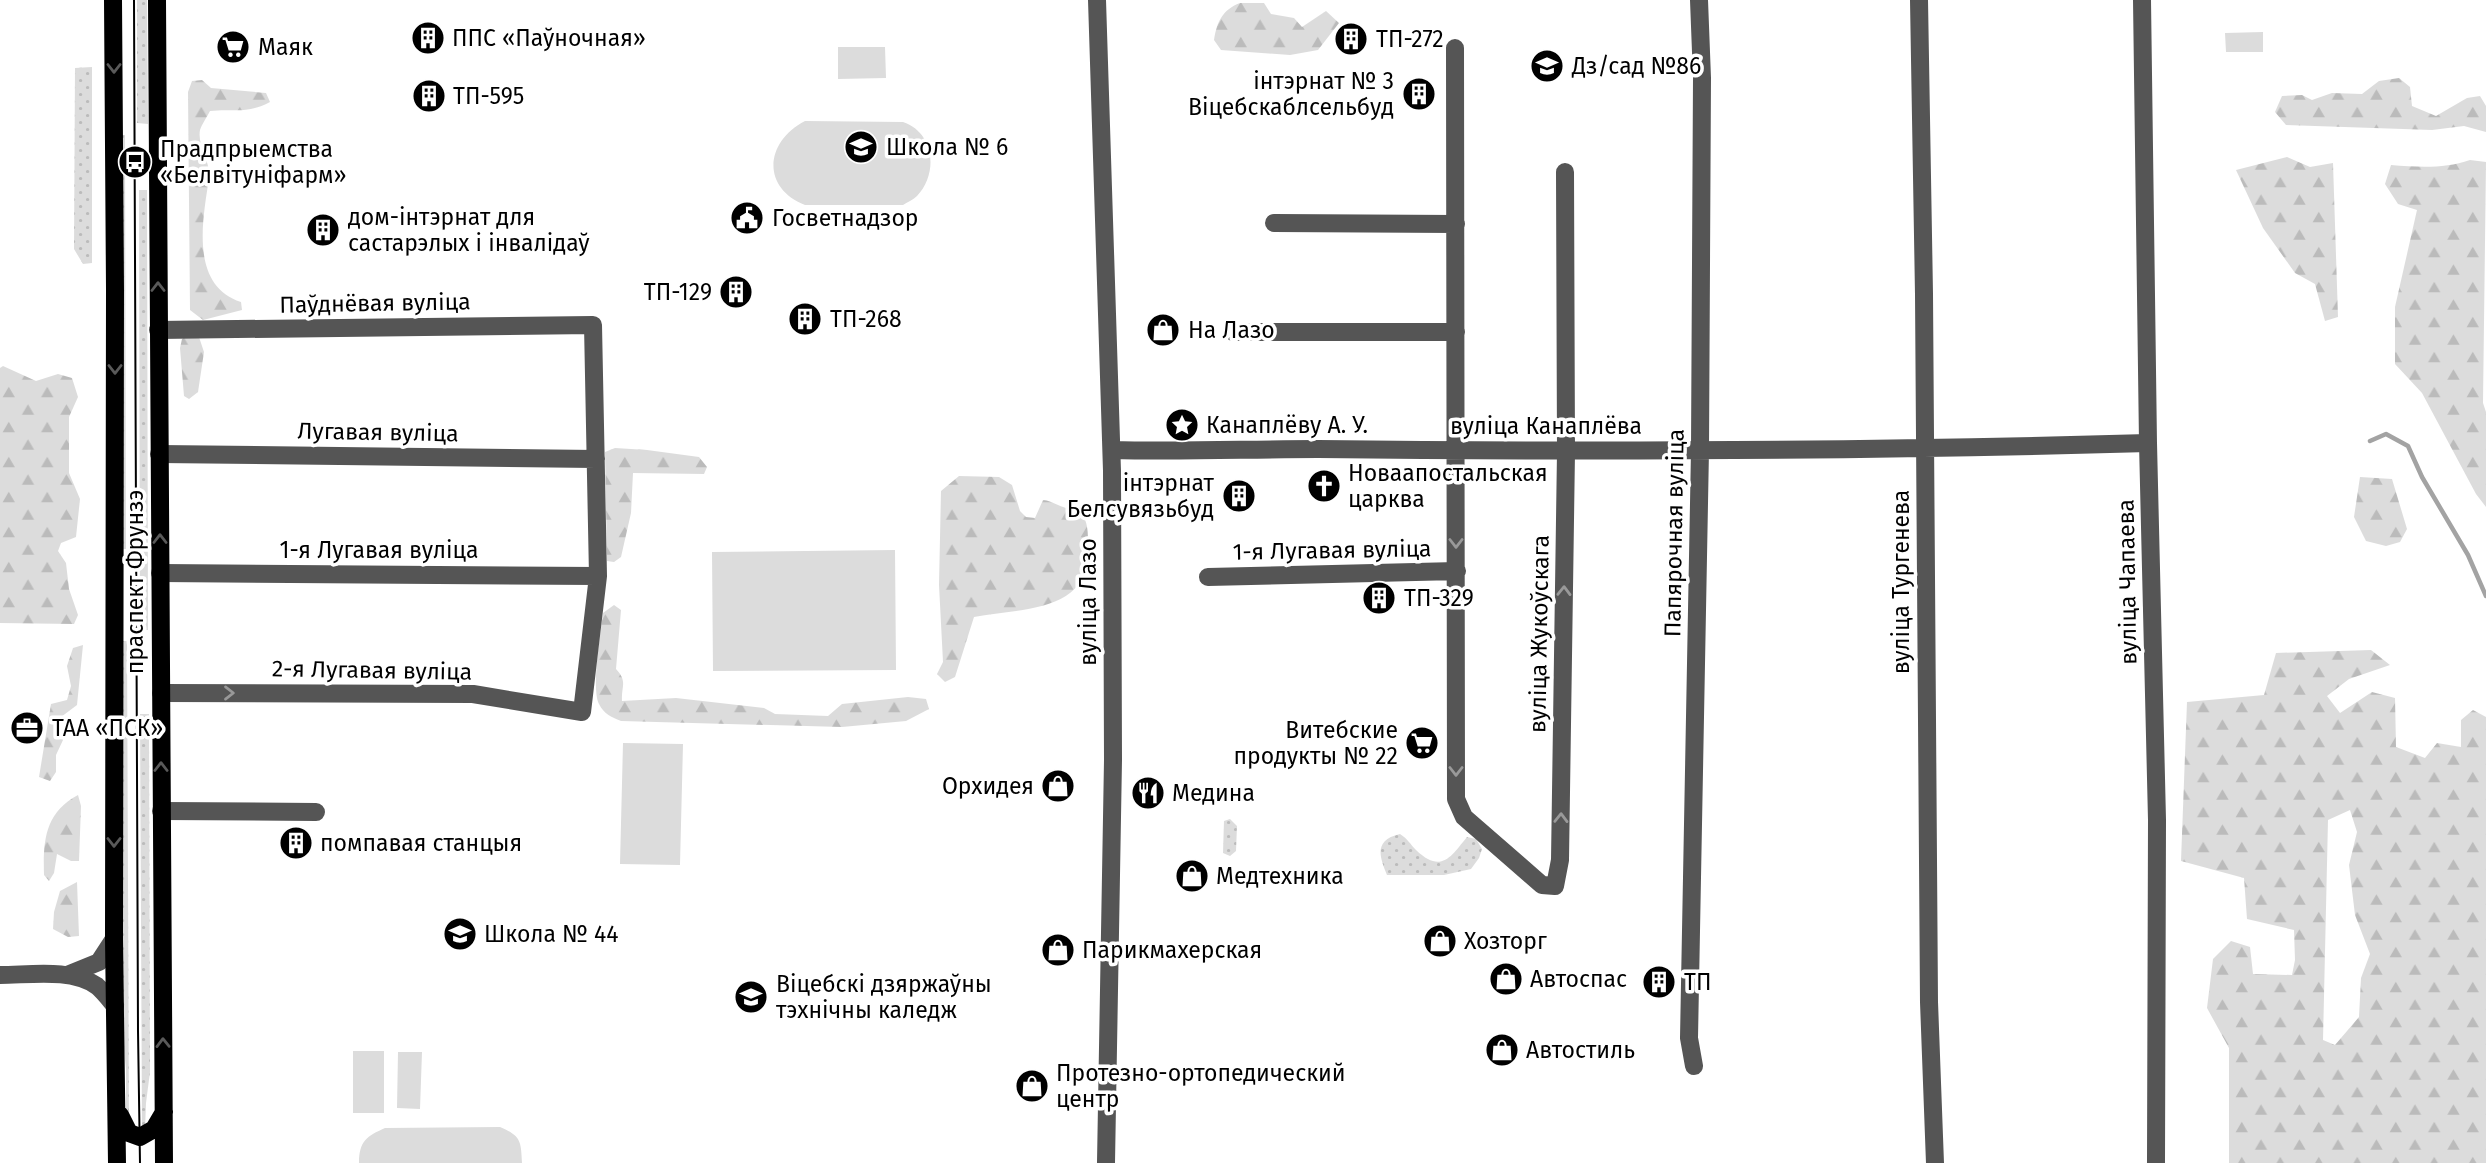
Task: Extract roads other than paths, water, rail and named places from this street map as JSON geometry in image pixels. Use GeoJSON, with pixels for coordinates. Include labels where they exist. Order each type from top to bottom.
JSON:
{"type":"FeatureCollection","features":[{"type":"Feature","properties":{"kind":"main road","name":"праспект Фрунзэ"},"geometry":{"type":"LineString","coordinates":[[113,0],[116,290],[114,939],[117,1163]]}},
{"type":"Feature","properties":{"kind":"main road","name":"праспект Фрунзэ"},"geometry":{"type":"LineString","coordinates":[[157,0],[164,1163]]}},
{"type":"Feature","properties":{"kind":"main road"},"geometry":{"type":"LineString","coordinates":[[117,1108],[129,1133],[136,1136],[145,1136],[154,1129],[164,1112]]}},
{"type":"Feature","properties":{"kind":"street","name":"вуліца Лазо"},"geometry":{"type":"LineString","coordinates":[[1097,0],[1112,450],[1113,760],[1106,1163]]}},
{"type":"Feature","properties":{"kind":"street","name":"Папярочная вуліца"},"geometry":{"type":"LineString","coordinates":[[1695,1066],[1689,1038],[1700,450],[1702,78],[1699,0]]}},
{"type":"Feature","properties":{"kind":"street","name":"вуліца Тургенева"},"geometry":{"type":"LineString","coordinates":[[1919,0],[1929,1002],[1935,1163]]}},
{"type":"Feature","properties":{"kind":"street","name":"вуліца Чапаева"},"geometry":{"type":"LineString","coordinates":[[2142,0],[2148,443],[2157,820],[2156,1163]]}},
{"type":"Feature","properties":{"kind":"street"},"geometry":{"type":"LineString","coordinates":[[1455,48],[1457,571]]}},
{"type":"Feature","properties":{"kind":"street","name":"вуліца Жукоўскага"},"geometry":{"type":"LineString","coordinates":[[1457,571],[1455,799],[1464,817],[1542,885],[1555,886],[1560,860],[1566,452],[1565,172]]}},
{"type":"Feature","properties":{"kind":"street"},"geometry":{"type":"LineString","coordinates":[[1274,223],[1456,224]]}},
{"type":"Feature","properties":{"kind":"street","name":"Паўднёвая вуліца"},"geometry":{"type":"LineString","coordinates":[[158,330],[593,325],[596,459]]}},
{"type":"Feature","properties":{"kind":"street"},"geometry":{"type":"LineString","coordinates":[[1233,332],[1456,332]]}},
{"type":"Feature","properties":{"kind":"street","name":"вуліца Канаплёва"},"geometry":{"type":"LineString","coordinates":[[1112,450],[1925,450],[2148,443]]}},
{"type":"Feature","properties":{"kind":"street","name":"Лугавая вуліца"},"geometry":{"type":"LineString","coordinates":[[159,454],[596,459]]}},
{"type":"Feature","properties":{"kind":"street"},"geometry":{"type":"LineString","coordinates":[[596,459],[598,576]]}},
{"type":"Feature","properties":{"kind":"street","name":"1-я Лугавая вуліца"},"geometry":{"type":"LineString","coordinates":[[1208,577],[1457,571]]}},
{"type":"Feature","properties":{"kind":"street","name":"1-я Лугавая вуліца"},"geometry":{"type":"LineString","coordinates":[[160,573],[598,576]]}},
{"type":"Feature","properties":{"kind":"street","name":"2-я Лугавая вуліца"},"geometry":{"type":"LineString","coordinates":[[160,693],[473,694],[582,712],[598,576]]}},
{"type":"Feature","properties":{"kind":"street"},"geometry":{"type":"LineString","coordinates":[[161,811],[316,812]]}},
{"type":"Feature","properties":{"kind":"street"},"geometry":{"type":"LineString","coordinates":[[67,975],[99,962],[114,939]]}},
{"type":"Feature","properties":{"kind":"street"},"geometry":{"type":"LineString","coordinates":[[0,975],[67,975],[88,981],[99,988],[115,1006]]}},
{"type":"Feature","properties":{"kind":"waterway"},"geometry":{"type":"LineString","coordinates":[[2370,441],[2386,434],[2408,446],[2422,477],[2468,555],[2486,596]]}},
{"type":"Feature","properties":{"kind":"tram line"},"geometry":{"type":"LineString","coordinates":[[134,0],[140,1163]]}},
{"type":"Feature","properties":{"kind":"place","name":"ППС «Паўночная»"},"geometry":{"type":"Point","coordinates":[428,38]}},
{"type":"Feature","properties":{"kind":"place","name":"ТП-272"},"geometry":{"type":"Point","coordinates":[1351,39]}},
{"type":"Feature","properties":{"kind":"place","name":"Маяк"},"geometry":{"type":"Point","coordinates":[233,47]}},
{"type":"Feature","properties":{"kind":"place","name":"Дз/сад №86"},"geometry":{"type":"Point","coordinates":[1547,66]}},
{"type":"Feature","properties":{"kind":"place","name":"інтэрнат № 3 Віцебскаблсельбуд"},"geometry":{"type":"Point","coordinates":[1419,94]}},
{"type":"Feature","properties":{"kind":"place","name":"ТП-595"},"geometry":{"type":"Point","coordinates":[429,96]}},
{"type":"Feature","properties":{"kind":"place","name":"Школа № 6"},"geometry":{"type":"Point","coordinates":[861,147]}},
{"type":"Feature","properties":{"kind":"place","name":"Прадпрыемства «Белвітуніфарм»"},"geometry":{"type":"Point","coordinates":[135,162]}},
{"type":"Feature","properties":{"kind":"place","name":"Госветнадзор"},"geometry":{"type":"Point","coordinates":[747,218]}},
{"type":"Feature","properties":{"kind":"place","name":"дом-інтэрнат для састарэлых і інвалідаў"},"geometry":{"type":"Point","coordinates":[323,230]}},
{"type":"Feature","properties":{"kind":"place","name":"ТП-129"},"geometry":{"type":"Point","coordinates":[736,292]}},
{"type":"Feature","properties":{"kind":"place","name":"ТП-268"},"geometry":{"type":"Point","coordinates":[805,319]}},
{"type":"Feature","properties":{"kind":"place","name":"На Лазо"},"geometry":{"type":"Point","coordinates":[1163,330]}},
{"type":"Feature","properties":{"kind":"place","name":"Канаплёву А. У."},"geometry":{"type":"Point","coordinates":[1182,425]}},
{"type":"Feature","properties":{"kind":"place","name":"Новаапостальская царква"},"geometry":{"type":"Point","coordinates":[1324,486]}},
{"type":"Feature","properties":{"kind":"place","name":"інтэрнат Белсувязьбуд"},"geometry":{"type":"Point","coordinates":[1239,496]}},
{"type":"Feature","properties":{"kind":"place","name":"ТП-329"},"geometry":{"type":"Point","coordinates":[1379,598]}},
{"type":"Feature","properties":{"kind":"place","name":"ТАА «ПСК»"},"geometry":{"type":"Point","coordinates":[27,728]}},
{"type":"Feature","properties":{"kind":"place","name":"Витебские продукты № 22"},"geometry":{"type":"Point","coordinates":[1422,743]}},
{"type":"Feature","properties":{"kind":"place","name":"Орхидея"},"geometry":{"type":"Point","coordinates":[1058,786]}},
{"type":"Feature","properties":{"kind":"place","name":"Медина"},"geometry":{"type":"Point","coordinates":[1148,793]}},
{"type":"Feature","properties":{"kind":"place","name":"помпавая станцыя"},"geometry":{"type":"Point","coordinates":[296,843]}},
{"type":"Feature","properties":{"kind":"place","name":"Медтехника"},"geometry":{"type":"Point","coordinates":[1192,876]}},
{"type":"Feature","properties":{"kind":"place","name":"Школа № 44"},"geometry":{"type":"Point","coordinates":[460,934]}},
{"type":"Feature","properties":{"kind":"place","name":"Хозторг"},"geometry":{"type":"Point","coordinates":[1440,941]}},
{"type":"Feature","properties":{"kind":"place","name":"Парикмахерская"},"geometry":{"type":"Point","coordinates":[1058,950]}},
{"type":"Feature","properties":{"kind":"place","name":"Автоспас"},"geometry":{"type":"Point","coordinates":[1506,979]}},
{"type":"Feature","properties":{"kind":"place","name":"ТП"},"geometry":{"type":"Point","coordinates":[1659,982]}},
{"type":"Feature","properties":{"kind":"place","name":"Віцебскі дзяржаўны тэхнічны каледж"},"geometry":{"type":"Point","coordinates":[751,997]}},
{"type":"Feature","properties":{"kind":"place","name":"Автостиль"},"geometry":{"type":"Point","coordinates":[1502,1050]}},
{"type":"Feature","properties":{"kind":"place","name":"Протезно-ортопедический центр"},"geometry":{"type":"Point","coordinates":[1032,1086]}}]}
